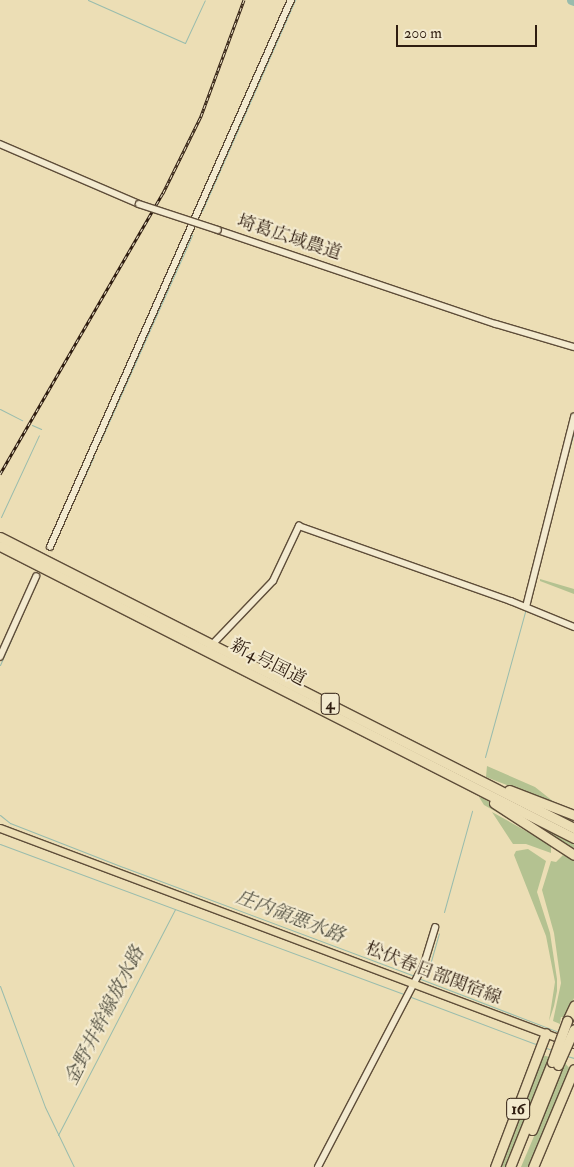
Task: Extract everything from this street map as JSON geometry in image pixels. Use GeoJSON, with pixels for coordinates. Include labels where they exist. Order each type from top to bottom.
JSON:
{"type":"FeatureCollection","features":[{"type":"Feature","properties":{"kind":"highway","name":"新4号国道"},"geometry":{"type":"LineString","coordinates":[[0,537],[410,754],[574,838]]}},
{"type":"Feature","properties":{"kind":"highway","name":"新4号国道"},"geometry":{"type":"LineString","coordinates":[[0,546],[448,764],[574,828]]}},
{"type":"Feature","properties":{"kind":"highway"},"geometry":{"type":"LineString","coordinates":[[410,754],[484,796],[574,855]]}},
{"type":"Feature","properties":{"kind":"highway"},"geometry":{"type":"LineString","coordinates":[[448,764],[574,815]]}},
{"type":"Feature","properties":{"kind":"highway","name":"16"},"geometry":{"type":"LineString","coordinates":[[516,1167],[555,1064],[567,1022],[574,1006]]}},
{"type":"Feature","properties":{"kind":"highway","name":"16"},"geometry":{"type":"LineString","coordinates":[[510,1167],[555,1064],[574,1029]]}},
{"type":"Feature","properties":{"kind":"highway","name":"16"},"geometry":{"type":"LineString","coordinates":[[495,1167],[546,1033]]}},
{"type":"Feature","properties":{"kind":"highway","name":"16"},"geometry":{"type":"LineString","coordinates":[[533,1167],[574,1069]]}},
{"type":"Feature","properties":{"kind":"main road","name":"松伏春日部関宿線"},"geometry":{"type":"LineString","coordinates":[[0,828],[416,979],[574,1044]]}},
{"type":"Feature","properties":{"kind":"street"},"geometry":{"type":"LineString","coordinates":[[50,548],[291,0]]}},
{"type":"Feature","properties":{"kind":"street","name":"埼葛広域農道"},"geometry":{"type":"LineString","coordinates":[[0,144],[140,204],[574,347]]}},
{"type":"Feature","properties":{"kind":"street"},"geometry":{"type":"LineString","coordinates":[[526,606],[574,417]]}},
{"type":"Feature","properties":{"kind":"street"},"geometry":{"type":"LineString","coordinates":[[209,647],[273,581],[299,526],[526,606],[574,628]]}},
{"type":"Feature","properties":{"kind":"street"},"geometry":{"type":"LineString","coordinates":[[0,657],[36,577]]}},
{"type":"Feature","properties":{"kind":"street"},"geometry":{"type":"LineString","coordinates":[[318,1167],[416,979],[435,928]]}},
{"type":"Feature","properties":{"kind":"green space"},"geometry":{"type":"Polygon","coordinates":[[[540,579],[574,589],[574,594],[540,581],[540,579]]]}},
{"type":"Feature","properties":{"kind":"green space"},"geometry":{"type":"Polygon","coordinates":[[[487,766],[535,787],[554,802],[543,799],[574,811],[486,777],[487,766]]]}},
{"type":"Feature","properties":{"kind":"green space"},"geometry":{"type":"Polygon","coordinates":[[[479,797],[483,798],[547,840],[484,805],[479,797]]]}},
{"type":"Feature","properties":{"kind":"green space"},"geometry":{"type":"Polygon","coordinates":[[[507,807],[574,842],[574,852],[507,807]]]}},
{"type":"Feature","properties":{"kind":"green space"},"geometry":{"type":"Polygon","coordinates":[[[492,812],[551,845],[551,853],[526,844],[513,844],[492,812]]]}},
{"type":"Feature","properties":{"kind":"green space"},"geometry":{"type":"Polygon","coordinates":[[[528,849],[546,861],[537,892],[550,933],[557,979],[557,991],[549,1021],[555,982],[546,936],[514,855],[516,851],[528,849]]]}},
{"type":"Feature","properties":{"kind":"green space"},"geometry":{"type":"Polygon","coordinates":[[[563,855],[574,860],[574,998],[566,1018],[561,1017],[560,1024],[553,1021],[561,983],[554,933],[542,890],[551,861],[556,862],[563,855]]]}},
{"type":"Feature","properties":{"kind":"green space"},"geometry":{"type":"Polygon","coordinates":[[[543,1055],[549,1057],[529,1114],[507,1167],[497,1167],[543,1055]]]}},
{"type":"Feature","properties":{"kind":"green space"},"geometry":{"type":"Polygon","coordinates":[[[565,1063],[571,1070],[531,1167],[521,1167],[565,1063]]]}},
{"type":"Feature","properties":{"kind":"waterway"},"geometry":{"type":"LineString","coordinates":[[88,0],[185,43],[205,0]]}},
{"type":"Feature","properties":{"kind":"waterway"},"geometry":{"type":"LineString","coordinates":[[202,211],[295,0]]}},
{"type":"Feature","properties":{"kind":"waterway"},"geometry":{"type":"LineString","coordinates":[[100,442],[192,235]]}},
{"type":"Feature","properties":{"kind":"waterway"},"geometry":{"type":"LineString","coordinates":[[0,409],[22,420]]}},
{"type":"Feature","properties":{"kind":"waterway"},"geometry":{"type":"LineString","coordinates":[[32,425],[41,429]]}},
{"type":"Feature","properties":{"kind":"waterway"},"geometry":{"type":"LineString","coordinates":[[562,474],[574,432]]}},
{"type":"Feature","properties":{"kind":"waterway"},"geometry":{"type":"LineString","coordinates":[[1,517],[39,435]]}},
{"type":"Feature","properties":{"kind":"waterway"},"geometry":{"type":"LineString","coordinates":[[66,517],[94,456]]}},
{"type":"Feature","properties":{"kind":"waterway"},"geometry":{"type":"LineString","coordinates":[[0,665],[35,585]]}},
{"type":"Feature","properties":{"kind":"waterway"},"geometry":{"type":"LineString","coordinates":[[485,757],[526,608]]}},
{"type":"Feature","properties":{"kind":"waterway"},"geometry":{"type":"LineString","coordinates":[[444,912],[472,811]]}},
{"type":"Feature","properties":{"kind":"waterway","name":"庄内領悪水路"},"geometry":{"type":"LineString","coordinates":[[0,815],[10,823],[123,867],[415,976]]}},
{"type":"Feature","properties":{"kind":"waterway"},"geometry":{"type":"LineString","coordinates":[[0,844],[405,995]]}},
{"type":"Feature","properties":{"kind":"waterway","name":"金野井幹線放水路"},"geometry":{"type":"LineString","coordinates":[[58,1135],[175,909]]}},
{"type":"Feature","properties":{"kind":"waterway"},"geometry":{"type":"LineString","coordinates":[[429,968],[439,933]]}},
{"type":"Feature","properties":{"kind":"waterway","name":"庄内領悪水路"},"geometry":{"type":"LineString","coordinates":[[418,978],[559,1032]]}},
{"type":"Feature","properties":{"kind":"waterway"},"geometry":{"type":"LineString","coordinates":[[0,986],[45,1107],[74,1167]]}},
{"type":"Feature","properties":{"kind":"waterway"},"geometry":{"type":"LineString","coordinates":[[411,997],[538,1045]]}},
{"type":"Feature","properties":{"kind":"waterway"},"geometry":{"type":"LineString","coordinates":[[544,1047],[552,1050]]}},
{"type":"Feature","properties":{"kind":"waterway"},"geometry":{"type":"LineString","coordinates":[[567,1056],[574,1058]]}},
{"type":"Feature","properties":{"kind":"railway"},"geometry":{"type":"LineString","coordinates":[[0,474],[163,193],[201,116],[244,0]]}}]}
